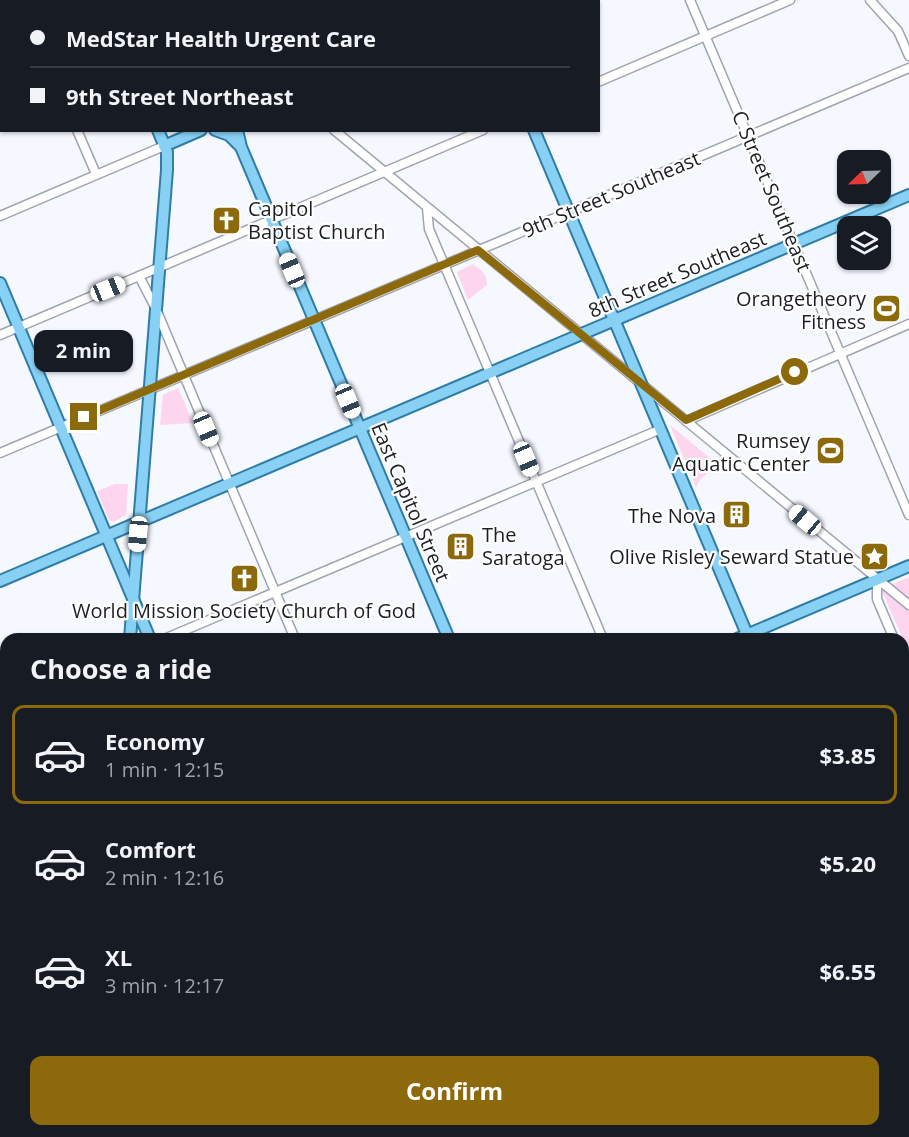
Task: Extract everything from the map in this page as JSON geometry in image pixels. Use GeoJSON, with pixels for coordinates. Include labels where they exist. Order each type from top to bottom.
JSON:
{"type":"FeatureCollection","features":[{"type":"Feature","properties":{"kind":"main road"},"geometry":{"type":"LineString","coordinates":[[130,633],[167,170],[167,156],[159,132]]}},
{"type":"Feature","properties":{"kind":"main road"},"geometry":{"type":"LineString","coordinates":[[164,146],[196,132]]}},
{"type":"Feature","properties":{"kind":"main road"},"geometry":{"type":"LineString","coordinates":[[221,132],[229,135],[241,147]]}},
{"type":"Feature","properties":{"kind":"main road","name":"East Capitol Street"},"geometry":{"type":"LineString","coordinates":[[237,132],[241,147],[446,633]]}},
{"type":"Feature","properties":{"kind":"main road"},"geometry":{"type":"LineString","coordinates":[[535,132],[661,429],[743,633]]}},
{"type":"Feature","properties":{"kind":"main road","name":"8th Street Southeast"},"geometry":{"type":"LineString","coordinates":[[0,581],[909,195]]}},
{"type":"Feature","properties":{"kind":"main road"},"geometry":{"type":"LineString","coordinates":[[0,283],[148,633]]}},
{"type":"Feature","properties":{"kind":"main road"},"geometry":{"type":"LineString","coordinates":[[756,633],[909,566]]}},
{"type":"Feature","properties":{"kind":"street","name":"C Street Southeast"},"geometry":{"type":"LineString","coordinates":[[690,0],[909,515]]}},
{"type":"Feature","properties":{"kind":"street"},"geometry":{"type":"LineString","coordinates":[[600,81],[790,0]]}},
{"type":"Feature","properties":{"kind":"street"},"geometry":{"type":"LineString","coordinates":[[870,0],[898,31],[909,56]]}},
{"type":"Feature","properties":{"kind":"street","name":"9th Street Southeast"},"geometry":{"type":"LineString","coordinates":[[0,453],[909,68]]}},
{"type":"Feature","properties":{"kind":"street"},"geometry":{"type":"LineString","coordinates":[[78,132],[96,174]]}},
{"type":"Feature","properties":{"kind":"street"},"geometry":{"type":"LineString","coordinates":[[336,132],[909,605]]}},
{"type":"Feature","properties":{"kind":"street"},"geometry":{"type":"LineString","coordinates":[[0,335],[478,132]]}},
{"type":"Feature","properties":{"kind":"street"},"geometry":{"type":"LineString","coordinates":[[0,216],[164,146]]}},
{"type":"Feature","properties":{"kind":"street"},"geometry":{"type":"LineString","coordinates":[[427,208],[429,229],[600,633]]}},
{"type":"Feature","properties":{"kind":"street"},"geometry":{"type":"LineString","coordinates":[[139,276],[146,294],[156,309],[293,633]]}},
{"type":"Feature","properties":{"kind":"street"},"geometry":{"type":"LineString","coordinates":[[686,420],[909,324]]}},
{"type":"Feature","properties":{"kind":"street"},"geometry":{"type":"LineString","coordinates":[[178,633],[661,429]]}},
{"type":"Feature","properties":{"kind":"street"},"geometry":{"type":"LineString","coordinates":[[877,579],[877,599],[891,633]]}},
{"type":"Feature","properties":{"kind":"shaded area"},"geometry":{"type":"Polygon","coordinates":[[[473,264],[483,273],[487,285],[468,300],[457,272],[473,264]]]}},
{"type":"Feature","properties":{"kind":"shaded area"},"geometry":{"type":"Polygon","coordinates":[[[178,388],[193,423],[160,425],[163,395],[178,388]]]}},
{"type":"Feature","properties":{"kind":"shaded area"},"geometry":{"type":"Polygon","coordinates":[[[670,425],[723,469],[706,474],[696,487],[670,425]]]}},
{"type":"Feature","properties":{"kind":"shaded area"},"geometry":{"type":"Polygon","coordinates":[[[115,484],[128,484],[126,515],[113,522],[109,520],[97,491],[115,484]]]}},
{"type":"Feature","properties":{"kind":"shaded area"},"geometry":{"type":"Polygon","coordinates":[[[909,577],[909,633],[900,633],[881,589],[909,577]]]}},
{"type":"Feature","properties":{"kind":"place","name":"Capitol Baptist Church"},"geometry":{"type":"Point","coordinates":[227,220]}},
{"type":"Feature","properties":{"kind":"place","name":"Orangetheory Fitness"},"geometry":{"type":"Point","coordinates":[887,309]}},
{"type":"Feature","properties":{"kind":"place","name":"Rumsey Aquatic Center"},"geometry":{"type":"Point","coordinates":[831,451]}},
{"type":"Feature","properties":{"kind":"place","name":"The Nova"},"geometry":{"type":"Point","coordinates":[737,515]}},
{"type":"Feature","properties":{"kind":"place","name":"The Saratoga"},"geometry":{"type":"Point","coordinates":[461,546]}},
{"type":"Feature","properties":{"kind":"place","name":"Olive Risley Seward Statue"},"geometry":{"type":"Point","coordinates":[875,556]}},
{"type":"Feature","properties":{"kind":"place","name":"World Mission Society Church of God"},"geometry":{"type":"Point","coordinates":[244,579]}},
{"type":"Feature","properties":{"kind":"route"},"geometry":{"type":"LineString","coordinates":[[84,417],[478,250],[686,420],[795,372]]}}]}
